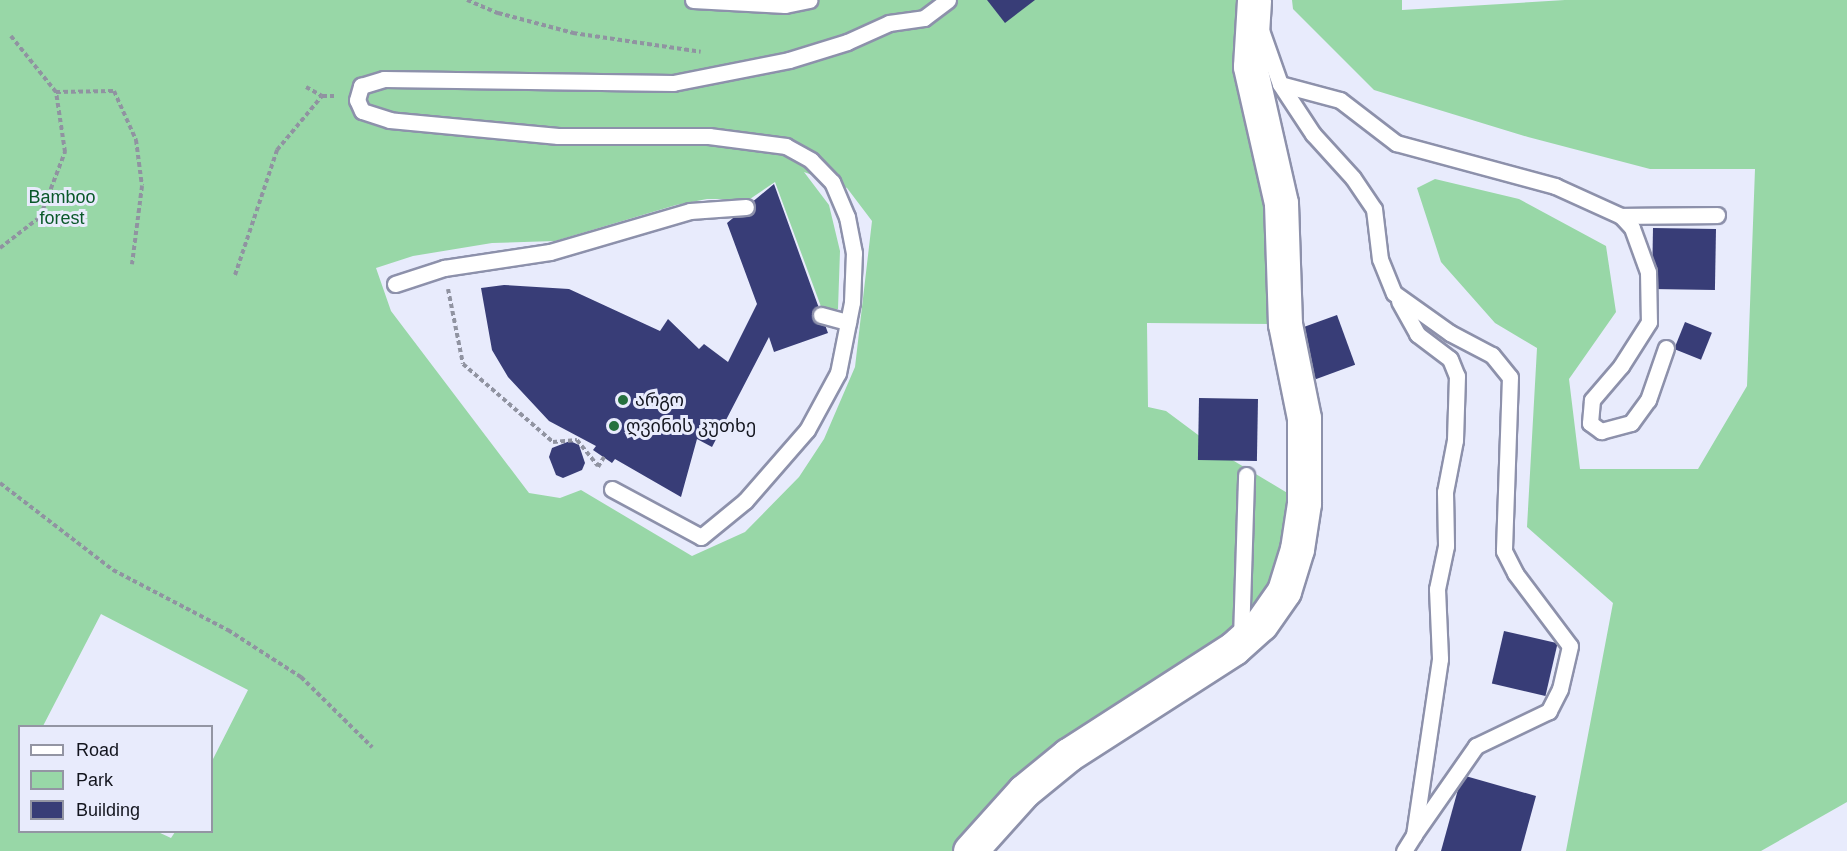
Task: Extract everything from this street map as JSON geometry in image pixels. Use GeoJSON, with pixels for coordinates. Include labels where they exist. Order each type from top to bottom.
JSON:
{"type":"FeatureCollection","features":[{"type":"Feature","properties":{"kind":"street"},"geometry":{"type":"LineString","coordinates":[[970,851],[1024,791],[1068,755],[1241,641],[1261,624],[1284,591],[1297,549],[1304,503],[1304,418],[1285,324],[1281,203],[1250,66],[1254,5]]}},
{"type":"Feature","properties":{"kind":"lane"},"geometry":{"type":"LineString","coordinates":[[693,0],[785,5],[808,0]]}},
{"type":"Feature","properties":{"kind":"lane"},"geometry":{"type":"LineString","coordinates":[[612,489],[701,537],[745,501],[807,430],[838,373],[848,322],[854,253],[846,217],[832,182],[811,160],[786,146],[709,136],[558,136],[390,120],[362,111],[359,95],[361,86],[384,79],[673,83],[789,60],[847,42],[889,23],[924,18],[948,0]]}},
{"type":"Feature","properties":{"kind":"lane"},"geometry":{"type":"LineString","coordinates":[[1254,5],[1280,84],[1313,134],[1353,178],[1374,208],[1380,259],[1394,293],[1417,334],[1450,359],[1457,376],[1455,440],[1445,492],[1446,546],[1437,589],[1440,660],[1414,835]]}},
{"type":"Feature","properties":{"kind":"lane"},"geometry":{"type":"LineString","coordinates":[[1280,84],[1340,100],[1396,143],[1555,186],[1621,216],[1632,228],[1648,272],[1649,322],[1621,366],[1592,400],[1590,423],[1601,431],[1631,423],[1648,400],[1666,348]]}},
{"type":"Feature","properties":{"kind":"lane"},"geometry":{"type":"LineString","coordinates":[[395,284],[444,268],[550,252],[690,211],[746,207]]}},
{"type":"Feature","properties":{"kind":"lane"},"geometry":{"type":"LineString","coordinates":[[1621,216],[1717,215]]}},
{"type":"Feature","properties":{"kind":"lane"},"geometry":{"type":"LineString","coordinates":[[1394,293],[1442,328],[1492,355],[1510,377],[1504,551],[1515,573],[1570,646],[1560,689],[1549,711],[1476,746],[1404,851]]}},
{"type":"Feature","properties":{"kind":"lane"},"geometry":{"type":"LineString","coordinates":[[821,315],[848,322]]}},
{"type":"Feature","properties":{"kind":"lane"},"geometry":{"type":"LineString","coordinates":[[1241,641],[1246,475]]}},
{"type":"Feature","properties":{"kind":"path"},"geometry":{"type":"LineString","coordinates":[[467,0],[498,13],[573,33],[709,53]]}},
{"type":"Feature","properties":{"kind":"path"},"geometry":{"type":"LineString","coordinates":[[0,248],[40,217],[65,152],[56,92],[11,36]]}},
{"type":"Feature","properties":{"kind":"path"},"geometry":{"type":"LineString","coordinates":[[306,87],[322,96],[359,95]]}},
{"type":"Feature","properties":{"kind":"path"},"geometry":{"type":"LineString","coordinates":[[56,92],[114,91],[136,140],[142,186],[132,264]]}},
{"type":"Feature","properties":{"kind":"path"},"geometry":{"type":"LineString","coordinates":[[235,275],[277,150],[322,96]]}},
{"type":"Feature","properties":{"kind":"path"},"geometry":{"type":"LineString","coordinates":[[444,268],[463,364],[553,442],[577,440],[598,466]]}},
{"type":"Feature","properties":{"kind":"path"},"geometry":{"type":"LineString","coordinates":[[0,483],[113,570],[228,630],[301,677],[372,747]]}},
{"type":"Feature","properties":{"kind":"green space","name":"Bamboo forest"},"geometry":{"type":"Polygon","coordinates":[[[0,0],[1254,0],[1285,324],[1147,323],[1148,407],[1166,411],[1229,458],[1304,503],[1284,591],[970,851],[0,851],[0,0]],[[804,172],[829,205],[840,251],[838,309],[823,312],[775,182],[750,199],[707,199],[676,205],[555,241],[492,243],[413,256],[376,268],[391,311],[529,493],[560,498],[581,490],[692,556],[745,532],[799,477],[824,439],[855,367],[872,221],[847,188],[804,172]]]}},
{"type":"Feature","properties":{"kind":"green space"},"geometry":{"type":"Polygon","coordinates":[[[1292,0],[1402,0],[1402,10],[1565,0],[1847,0],[1847,802],[1761,851],[1566,851],[1613,603],[1527,527],[1537,348],[1495,323],[1441,262],[1417,188],[1435,179],[1519,199],[1606,246],[1616,312],[1569,379],[1580,469],[1698,469],[1747,386],[1755,169],[1650,169],[1528,137],[1374,90],[1293,9],[1292,0]]]}},
{"type":"Feature","properties":{"kind":"building"},"geometry":{"type":"Polygon","coordinates":[[[987,0],[1035,0],[1005,23],[987,0]]]}},
{"type":"Feature","properties":{"kind":"building"},"geometry":{"type":"Polygon","coordinates":[[[774,184],[828,333],[774,352],[769,337],[712,447],[697,439],[681,497],[615,459],[612,463],[593,450],[596,446],[549,421],[508,377],[492,350],[481,288],[504,285],[569,289],[660,331],[668,319],[699,349],[704,344],[728,362],[757,304],[727,223],[774,184]]]}},
{"type":"Feature","properties":{"kind":"building"},"geometry":{"type":"Polygon","coordinates":[[[1653,228],[1716,229],[1715,290],[1652,289],[1653,228]]]}},
{"type":"Feature","properties":{"kind":"building"},"geometry":{"type":"Polygon","coordinates":[[[1337,315],[1355,365],[1316,379],[1298,329],[1337,315]]]}},
{"type":"Feature","properties":{"kind":"building"},"geometry":{"type":"Polygon","coordinates":[[[1685,322],[1712,333],[1701,360],[1674,349],[1685,322]]]}},
{"type":"Feature","properties":{"kind":"building"},"geometry":{"type":"Polygon","coordinates":[[[1199,398],[1258,399],[1257,461],[1198,460],[1199,398]]]}},
{"type":"Feature","properties":{"kind":"building"},"geometry":{"type":"Polygon","coordinates":[[[570,441],[579,445],[585,463],[582,470],[563,478],[556,475],[549,457],[552,448],[570,441]]]}},
{"type":"Feature","properties":{"kind":"building"},"geometry":{"type":"Polygon","coordinates":[[[1504,631],[1558,643],[1545,696],[1492,684],[1504,631]]]}},
{"type":"Feature","properties":{"kind":"building"},"geometry":{"type":"Polygon","coordinates":[[[1462,775],[1536,796],[1521,851],[1441,851],[1462,775]]]}},
{"type":"Feature","properties":{"kind":"place","name":"არგო"},"geometry":{"type":"Point","coordinates":[623,400]}},
{"type":"Feature","properties":{"kind":"place","name":"ღვინის კუთხე"},"geometry":{"type":"Point","coordinates":[614,426]}}]}
